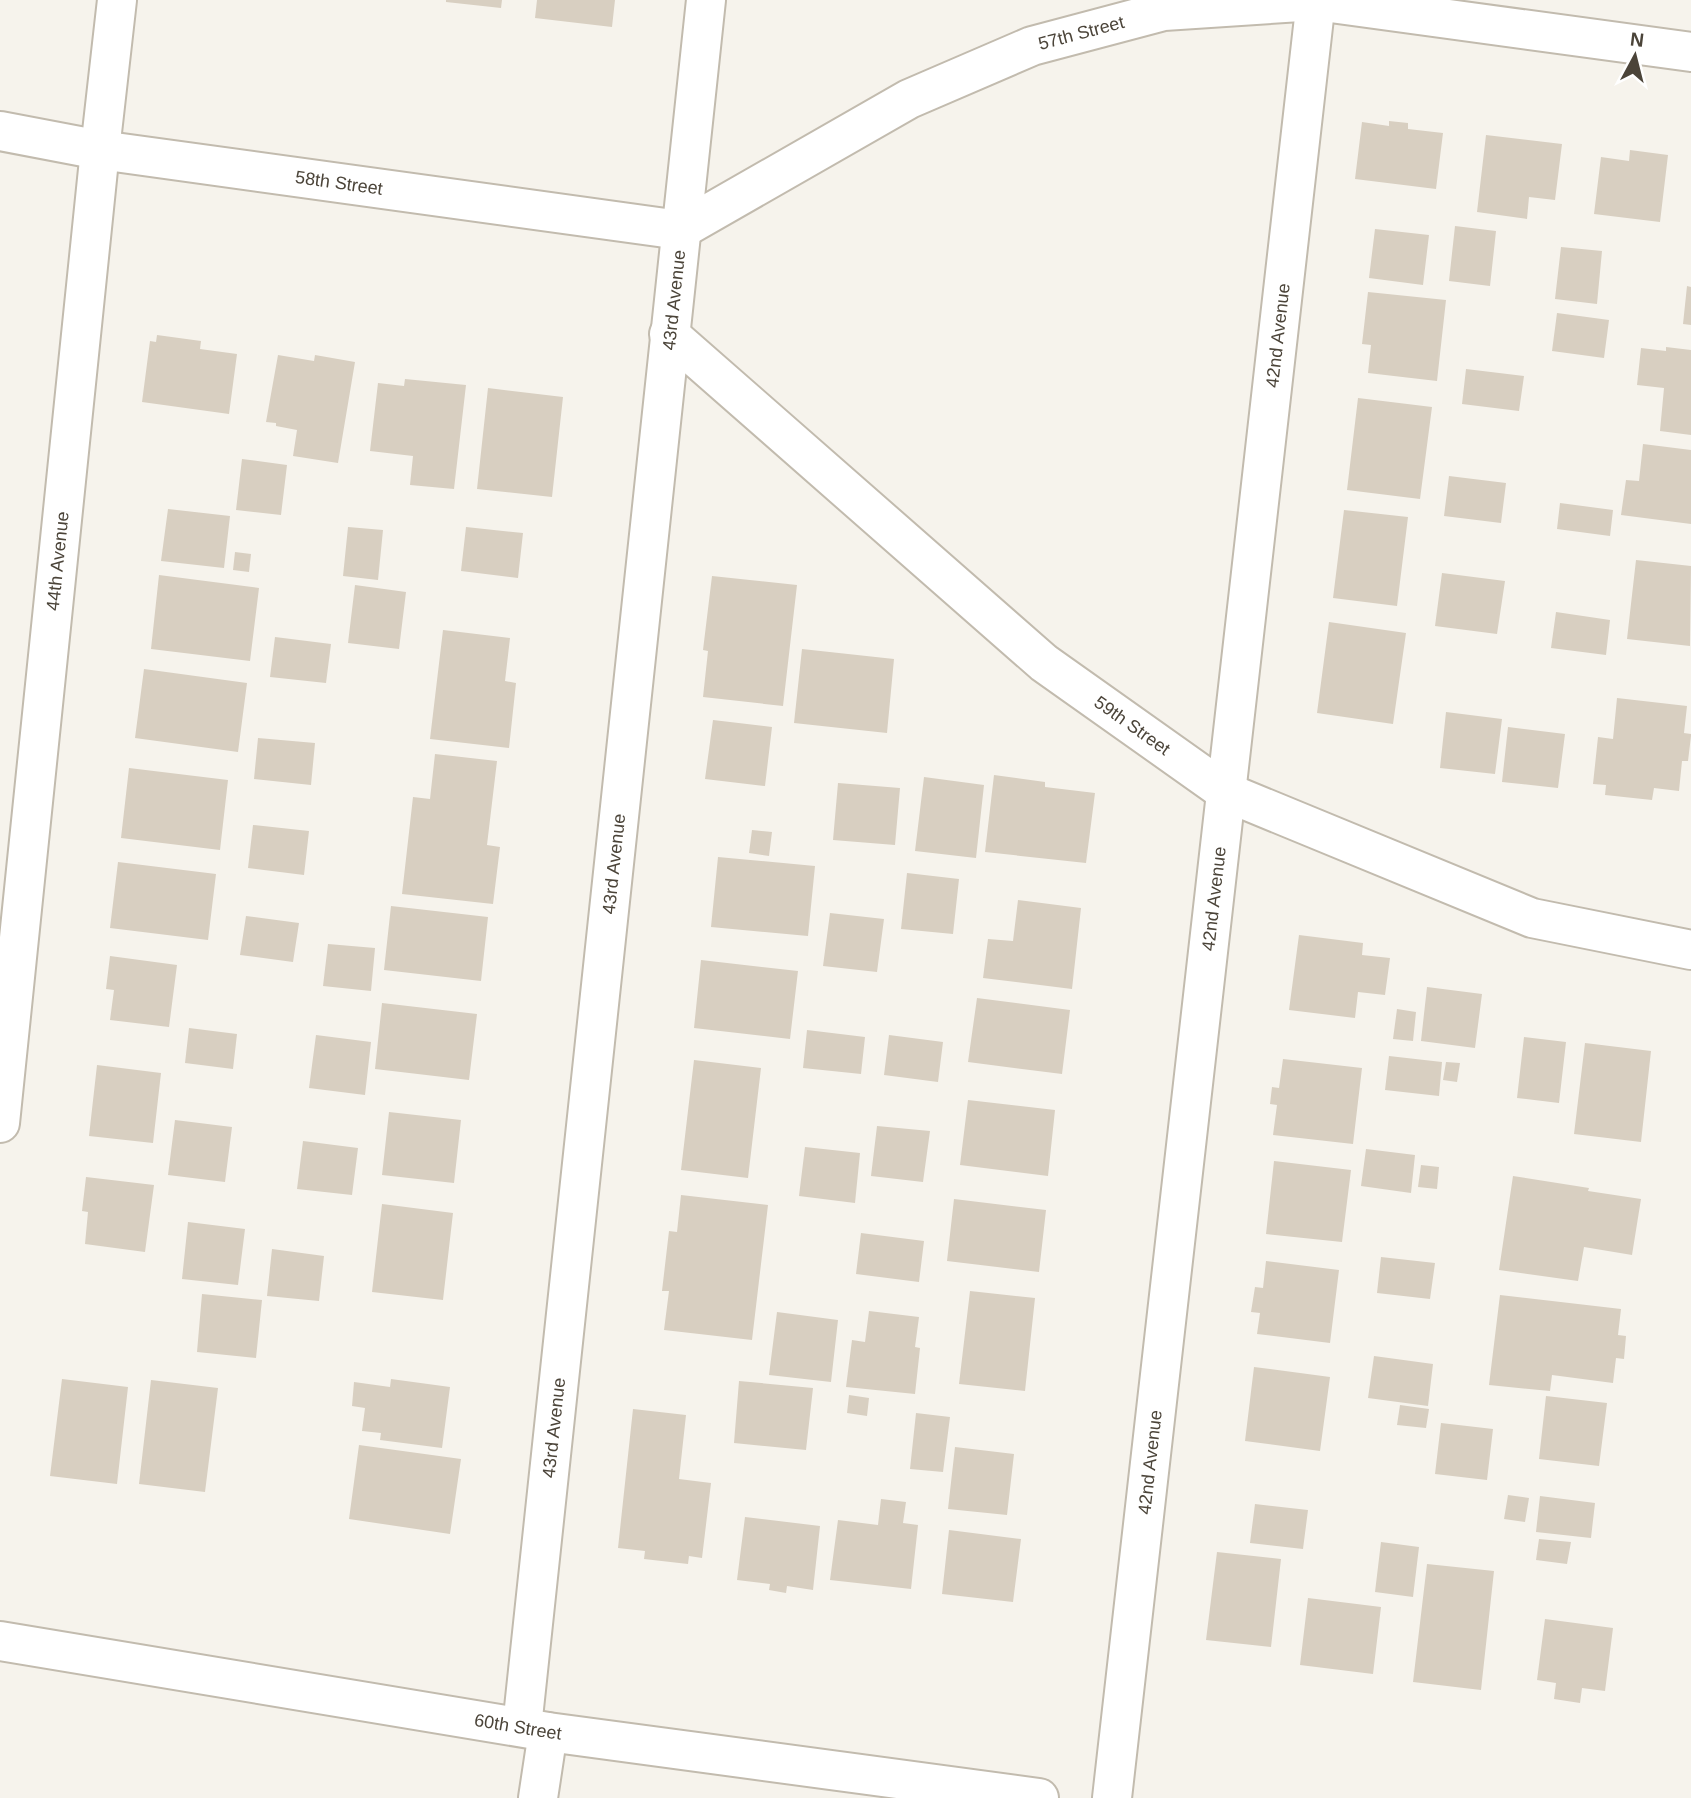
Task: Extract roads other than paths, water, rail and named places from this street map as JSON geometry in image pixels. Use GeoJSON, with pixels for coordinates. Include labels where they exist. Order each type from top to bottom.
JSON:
{"type":"FeatureCollection","features":[{"type":"Feature","properties":{"kind":"street","name":"44th Avenue"},"geometry":{"type":"LineString","coordinates":[[0,1123],[117,0]]}},
{"type":"Feature","properties":{"kind":"street","name":"43rd Avenue"},"geometry":{"type":"LineString","coordinates":[[538,1798],[535,1730],[669,334],[706,0]]}},
{"type":"Feature","properties":{"kind":"street","name":"57th Street"},"geometry":{"type":"LineString","coordinates":[[680,230],[909,99],[1032,46],[1164,11],[1316,1],[1691,52]]}},
{"type":"Feature","properties":{"kind":"street","name":"42nd Avenue"},"geometry":{"type":"LineString","coordinates":[[1112,1798],[1316,1]]}},
{"type":"Feature","properties":{"kind":"street","name":"58th Street"},"geometry":{"type":"LineString","coordinates":[[0,131],[100,150],[680,230]]}},
{"type":"Feature","properties":{"kind":"street","name":"59th Street"},"geometry":{"type":"LineString","coordinates":[[669,334],[1044,663],[1226,792],[1532,918],[1691,950]]}},
{"type":"Feature","properties":{"kind":"street","name":"60th Street"},"geometry":{"type":"LineString","coordinates":[[0,1641],[535,1730],[1038,1798]]}}]}
